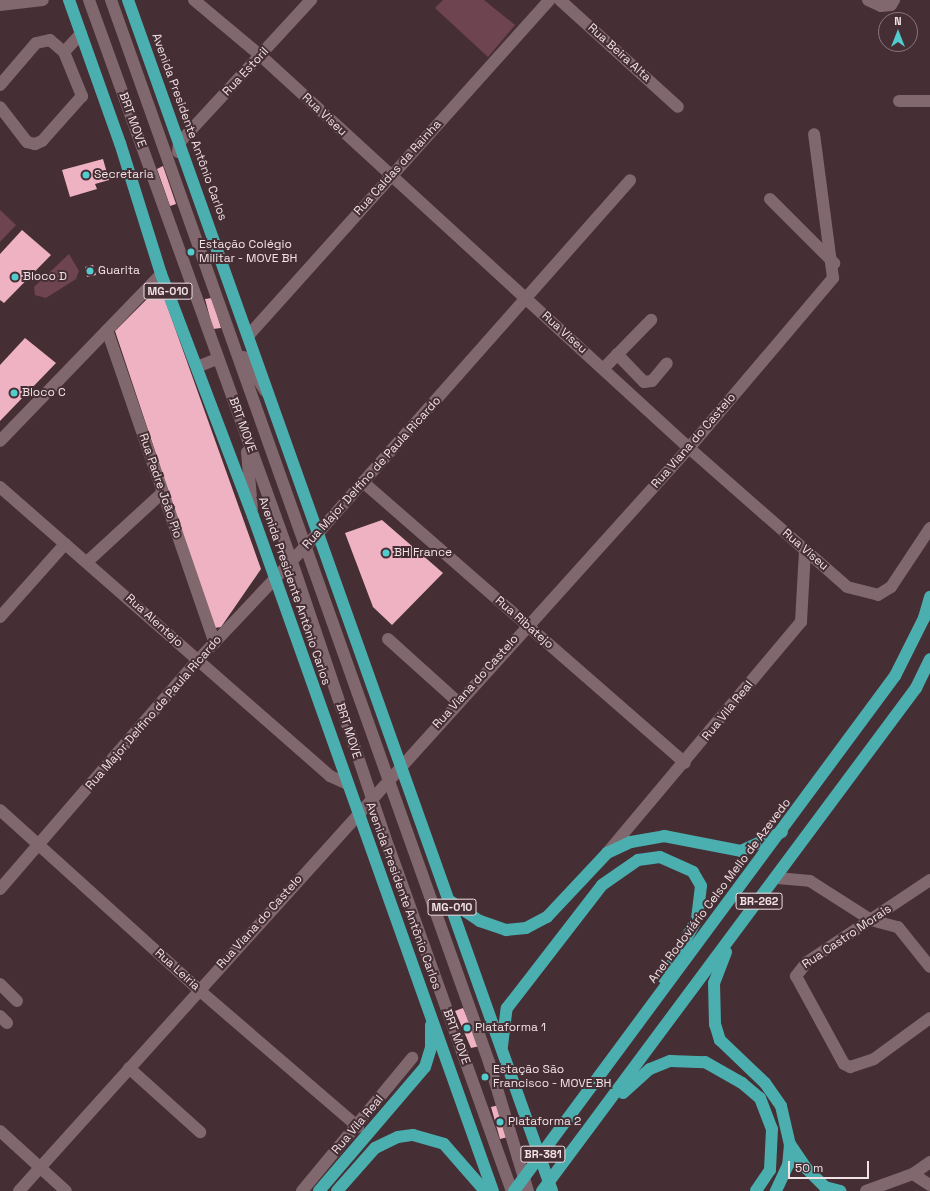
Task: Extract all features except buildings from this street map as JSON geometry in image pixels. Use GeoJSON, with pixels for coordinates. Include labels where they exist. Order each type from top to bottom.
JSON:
{"type":"FeatureCollection","features":[{"type":"Feature","properties":{"kind":"highway","name":"Avenida Presidente Antônio Carlos"},"geometry":{"type":"LineString","coordinates":[[69,0],[161,274],[253,516],[346,783],[359,812],[492,1191]]}},
{"type":"Feature","properties":{"kind":"highway","name":"Avenida Presidente Antônio Carlos"},"geometry":{"type":"LineString","coordinates":[[128,0],[402,765],[552,1191]]}},
{"type":"Feature","properties":{"kind":"highway","name":"Anel Rodoviário Celso Mello de Azevedo"},"geometry":{"type":"LineString","coordinates":[[513,1191],[572,1116],[642,1016],[783,832],[895,676],[930,597]]}},
{"type":"Feature","properties":{"kind":"highway","name":"BR-262"},"geometry":{"type":"LineString","coordinates":[[582,1139],[737,929],[777,878],[916,688],[930,659]]}},
{"type":"Feature","properties":{"kind":"highway"},"geometry":{"type":"LineString","coordinates":[[450,901],[480,921],[506,930],[526,928],[547,917],[606,853],[631,842],[664,836],[741,850],[783,832]]}},
{"type":"Feature","properties":{"kind":"highway"},"geometry":{"type":"LineString","coordinates":[[502,1049],[506,1008],[602,885],[638,860],[660,857],[693,872],[701,886],[701,900],[697,919],[642,1016]]}},
{"type":"Feature","properties":{"kind":"highway"},"geometry":{"type":"LineString","coordinates":[[737,929],[714,983],[715,1024],[720,1040],[765,1083],[781,1106],[790,1144],[788,1165],[776,1191]]}},
{"type":"Feature","properties":{"kind":"highway"},"geometry":{"type":"LineString","coordinates":[[319,1191],[425,1067],[431,1047],[431,1015]]}},
{"type":"Feature","properties":{"kind":"highway"},"geometry":{"type":"LineString","coordinates":[[605,1108],[650,1069],[670,1061],[705,1062],[724,1070],[760,1098],[768,1113],[772,1161],[756,1191]]}},
{"type":"Feature","properties":{"kind":"highway"},"geometry":{"type":"LineString","coordinates":[[337,1191],[375,1148],[398,1137],[413,1135],[444,1144],[485,1191]]}},
{"type":"Feature","properties":{"kind":"highway","name":"BR-381"},"geometry":{"type":"LineString","coordinates":[[542,1191],[582,1139]]}},
{"type":"Feature","properties":{"kind":"highway"},"geometry":{"type":"LineString","coordinates":[[790,1144],[806,1168],[820,1182],[840,1191]]}},
{"type":"Feature","properties":{"kind":"street"},"geometry":{"type":"LineString","coordinates":[[0,15],[4,5],[43,0]]}},
{"type":"Feature","properties":{"kind":"street","name":"BRT MOVE"},"geometry":{"type":"LineString","coordinates":[[89,0],[217,359],[292,562],[372,800],[513,1191]]}},
{"type":"Feature","properties":{"kind":"street","name":"BRT MOVE"},"geometry":{"type":"LineString","coordinates":[[111,0],[175,176],[305,548],[489,1062],[528,1191]]}},
{"type":"Feature","properties":{"kind":"street","name":"Rua Viseu"},"geometry":{"type":"LineString","coordinates":[[194,0],[261,56],[390,177],[527,299],[689,448],[847,587],[878,595],[891,587],[930,528]]}},
{"type":"Feature","properties":{"kind":"street","name":"Rua Estoril"},"geometry":{"type":"LineString","coordinates":[[180,142],[261,56],[310,0]]}},
{"type":"Feature","properties":{"kind":"street","name":"Rua Caldas da Rainha"},"geometry":{"type":"LineString","coordinates":[[248,336],[549,0]]}},
{"type":"Feature","properties":{"kind":"street","name":"Rua Beira Alta"},"geometry":{"type":"LineString","coordinates":[[560,0],[678,107]]}},
{"type":"Feature","properties":{"kind":"street"},"geometry":{"type":"LineString","coordinates":[[868,0],[888,6],[894,0]]}},
{"type":"Feature","properties":{"kind":"street"},"geometry":{"type":"LineString","coordinates":[[64,52],[81,34]]}},
{"type":"Feature","properties":{"kind":"street"},"geometry":{"type":"LineString","coordinates":[[0,85],[36,42],[50,40],[64,52],[82,96],[42,141],[27,142],[0,107]]}},
{"type":"Feature","properties":{"kind":"street"},"geometry":{"type":"LineString","coordinates":[[899,100],[930,101]]}},
{"type":"Feature","properties":{"kind":"street","name":"Rua Viana do Castelo"},"geometry":{"type":"LineString","coordinates":[[19,1191],[359,812],[372,800],[526,625],[689,448],[833,278],[834,263],[814,134]]}},
{"type":"Feature","properties":{"kind":"street","name":"BRT MOVE"},"geometry":{"type":"LineString","coordinates":[[175,176],[180,142]]}},
{"type":"Feature","properties":{"kind":"street","name":"Rua Major Delfino de Paula Ricardo"},"geometry":{"type":"LineString","coordinates":[[0,889],[198,660],[305,548],[527,299],[630,180]]}},
{"type":"Feature","properties":{"kind":"street"},"geometry":{"type":"LineString","coordinates":[[770,199],[834,263]]}},
{"type":"Feature","properties":{"kind":"street"},"geometry":{"type":"LineString","coordinates":[[0,441],[161,274]]}},
{"type":"Feature","properties":{"kind":"street"},"geometry":{"type":"LineString","coordinates":[[604,369],[651,320]]}},
{"type":"Feature","properties":{"kind":"street","name":"Rua Padre João Pio"},"geometry":{"type":"LineString","coordinates":[[107,330],[162,493],[215,642]]}},
{"type":"Feature","properties":{"kind":"street","name":"BRT MOVE"},"geometry":{"type":"LineString","coordinates":[[232,339],[272,402]]}},
{"type":"Feature","properties":{"kind":"street"},"geometry":{"type":"LineString","coordinates":[[617,354],[644,382],[652,381],[667,362]]}},
{"type":"Feature","properties":{"kind":"street"},"geometry":{"type":"LineString","coordinates":[[196,367],[217,359]]}},
{"type":"Feature","properties":{"kind":"street"},"geometry":{"type":"LineString","coordinates":[[245,434],[253,516]]}},
{"type":"Feature","properties":{"kind":"street","name":"Rua Ribatejo"},"geometry":{"type":"LineString","coordinates":[[363,482],[685,763]]}},
{"type":"Feature","properties":{"kind":"street","name":"Rua Alentejo"},"geometry":{"type":"LineString","coordinates":[[0,488],[65,544],[88,561],[330,776],[346,783]]}},
{"type":"Feature","properties":{"kind":"street"},"geometry":{"type":"LineString","coordinates":[[88,561],[162,493]]}},
{"type":"Feature","properties":{"kind":"street"},"geometry":{"type":"LineString","coordinates":[[0,617],[65,544]]}},
{"type":"Feature","properties":{"kind":"street","name":"Rua Vila Real"},"geometry":{"type":"LineString","coordinates":[[606,853],[685,763],[801,622],[804,550]]}},
{"type":"Feature","properties":{"kind":"street"},"geometry":{"type":"LineString","coordinates":[[388,640],[458,702]]}},
{"type":"Feature","properties":{"kind":"street","name":"Rua Leiria"},"geometry":{"type":"LineString","coordinates":[[0,810],[199,990],[358,1127]]}},
{"type":"Feature","properties":{"kind":"street"},"geometry":{"type":"LineString","coordinates":[[777,878],[810,881],[871,920],[898,927],[930,967]]}},
{"type":"Feature","properties":{"kind":"street","name":"Rua Castro Morais"},"geometry":{"type":"LineString","coordinates":[[930,880],[807,962],[796,976],[844,1064],[856,1067],[874,1059],[930,1018]]}},
{"type":"Feature","properties":{"kind":"street"},"geometry":{"type":"LineString","coordinates":[[0,984],[17,1001]]}},
{"type":"Feature","properties":{"kind":"street","name":"Rua Vila Real"},"geometry":{"type":"LineString","coordinates":[[302,1191],[358,1127],[412,1058]]}},
{"type":"Feature","properties":{"kind":"street"},"geometry":{"type":"LineString","coordinates":[[129,1068],[200,1132]]}},
{"type":"Feature","properties":{"kind":"street"},"geometry":{"type":"LineString","coordinates":[[0,1131],[66,1191]]}},
{"type":"Feature","properties":{"kind":"street"},"geometry":{"type":"LineString","coordinates":[[866,1191],[913,1174],[930,1162]]}},
{"type":"Feature","properties":{"kind":"street"},"geometry":{"type":"LineString","coordinates":[[913,1174],[930,1185]]}},
{"type":"Feature","properties":{"kind":"shaded area"},"geometry":{"type":"Polygon","coordinates":[[[443,0],[484,0],[515,25],[488,57],[435,8],[443,0]]]}},
{"type":"Feature","properties":{"kind":"shaded area"},"geometry":{"type":"Polygon","coordinates":[[[0,210],[16,225],[0,242],[0,210]]]}},
{"type":"Feature","properties":{"kind":"shaded area"},"geometry":{"type":"Polygon","coordinates":[[[69,254],[79,271],[76,279],[46,298],[35,295],[34,287],[69,254]]]}},
{"type":"Feature","properties":{"kind":"place","name":"Secretaria"},"geometry":{"type":"Point","coordinates":[86,175]}},
{"type":"Feature","properties":{"kind":"place","name":"Estação Colégio Militar - MOVE BH"},"geometry":{"type":"Point","coordinates":[191,252]}},
{"type":"Feature","properties":{"kind":"place","name":"Guarita"},"geometry":{"type":"Point","coordinates":[90,271]}},
{"type":"Feature","properties":{"kind":"place","name":"Bloco D"},"geometry":{"type":"Point","coordinates":[15,277]}},
{"type":"Feature","properties":{"kind":"place","name":"Bloco C"},"geometry":{"type":"Point","coordinates":[14,393]}},
{"type":"Feature","properties":{"kind":"place","name":"BH France"},"geometry":{"type":"Point","coordinates":[386,553]}},
{"type":"Feature","properties":{"kind":"place","name":"Plataforma 1"},"geometry":{"type":"Point","coordinates":[467,1028]}},
{"type":"Feature","properties":{"kind":"place","name":"Estação São Francisco - MOVE BH"},"geometry":{"type":"Point","coordinates":[485,1077]}},
{"type":"Feature","properties":{"kind":"place","name":"Plataforma 2"},"geometry":{"type":"Point","coordinates":[500,1122]}}]}
